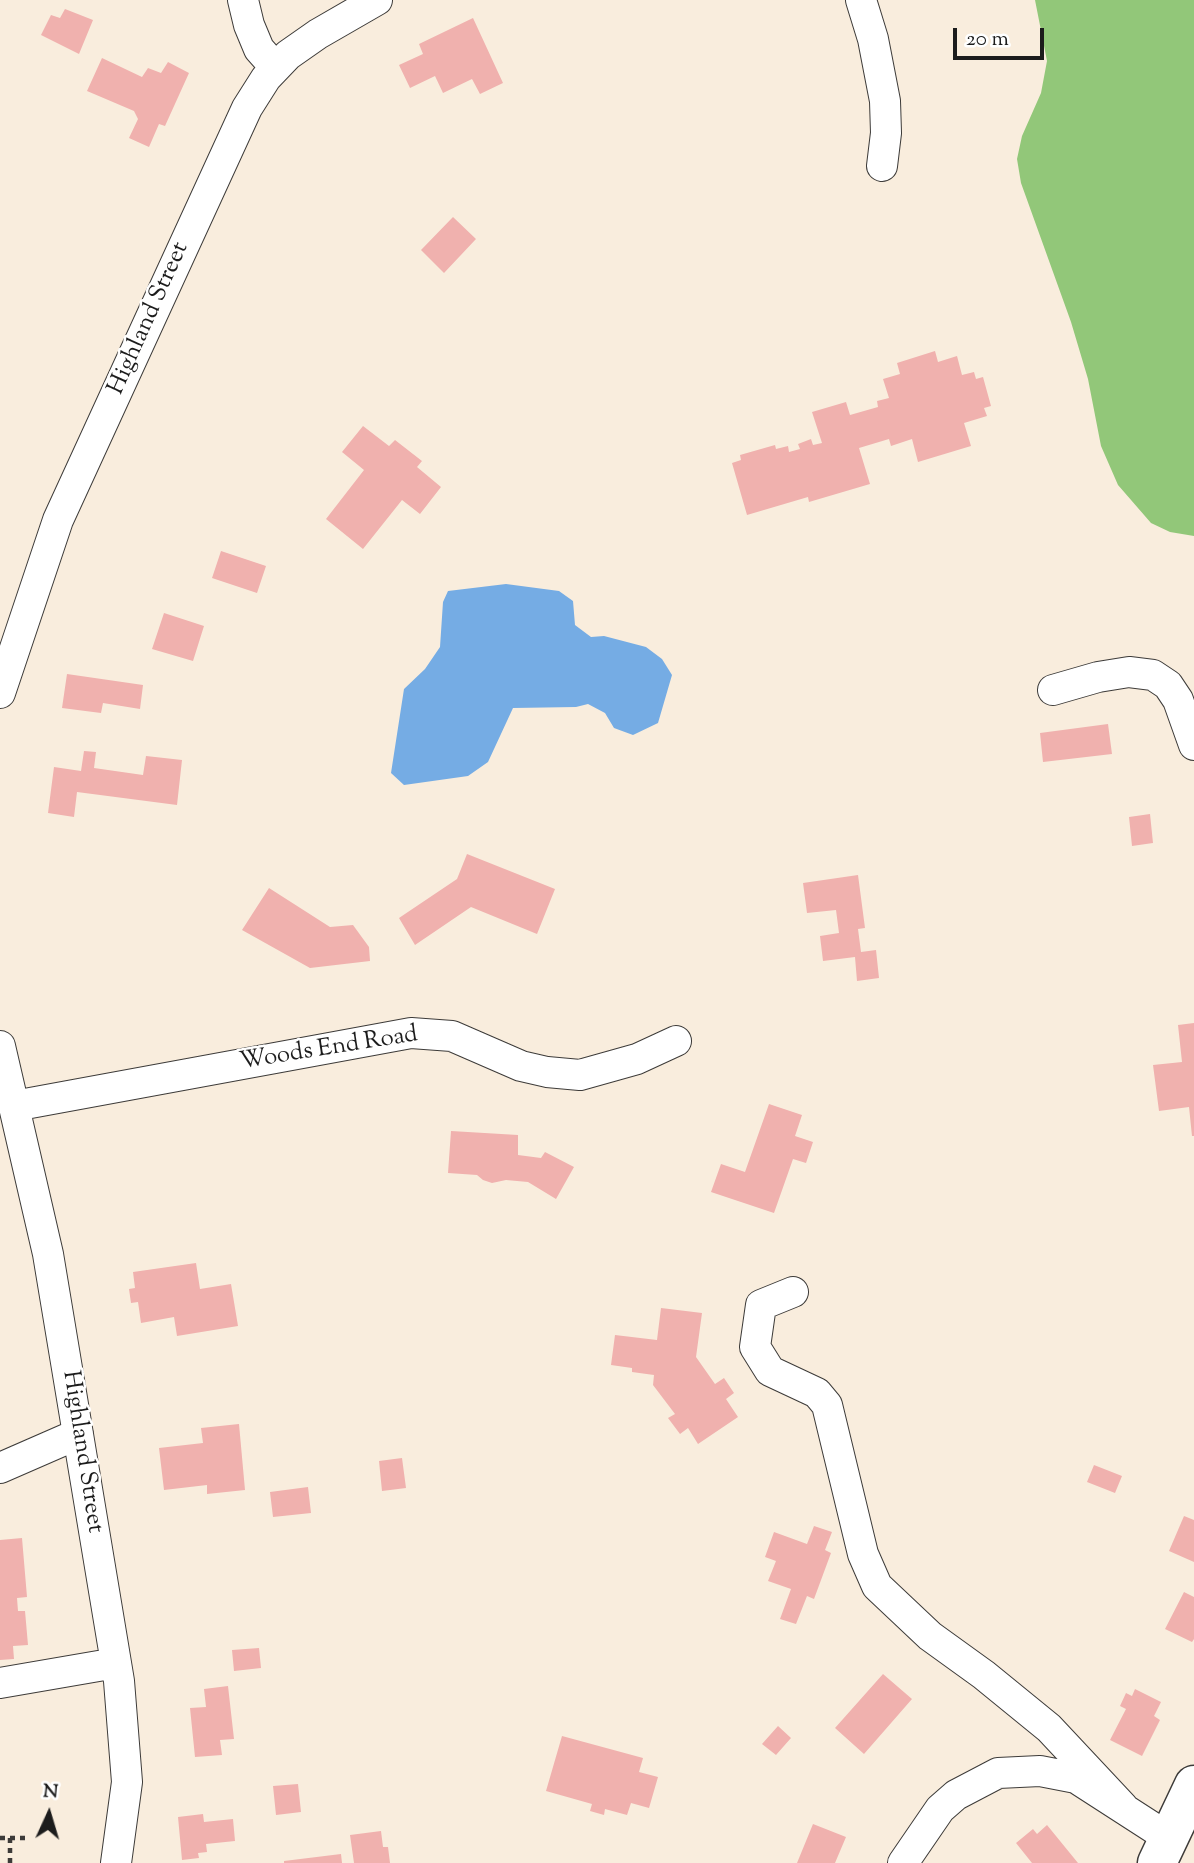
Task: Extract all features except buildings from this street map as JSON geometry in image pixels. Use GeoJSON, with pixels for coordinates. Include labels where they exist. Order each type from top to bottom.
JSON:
{"type":"FeatureCollection","features":[{"type":"Feature","properties":{"kind":"main road"},"geometry":{"type":"LineString","coordinates":[[1163,1851],[1194,1784]]}},
{"type":"Feature","properties":{"kind":"street"},"geometry":{"type":"LineString","coordinates":[[243,0],[259,49],[275,67]]}},
{"type":"Feature","properties":{"kind":"street","name":"Highland Street"},"geometry":{"type":"LineString","coordinates":[[0,693],[58,520],[255,93],[275,67],[302,45],[377,0]]}},
{"type":"Feature","properties":{"kind":"street"},"geometry":{"type":"LineString","coordinates":[[862,0],[873,39],[885,102],[886,133],[882,166]]}},
{"type":"Feature","properties":{"kind":"street"},"geometry":{"type":"LineString","coordinates":[[1053,690],[1098,677],[1129,672],[1153,675],[1168,685],[1178,700],[1194,745]]}},
{"type":"Feature","properties":{"kind":"street","name":"Woods End Road"},"geometry":{"type":"LineString","coordinates":[[14,1105],[411,1033],[452,1036],[521,1066],[580,1075],[637,1059],[676,1041]]}},
{"type":"Feature","properties":{"kind":"street","name":"Highland Street"},"geometry":{"type":"LineString","coordinates":[[0,1046],[48,1254],[116,1663],[127,1782],[116,1863]]}},
{"type":"Feature","properties":{"kind":"street"},"geometry":{"type":"LineString","coordinates":[[793,1292],[761,1305],[755,1347],[770,1371],[817,1393],[827,1405],[863,1554],[877,1586],[930,1636],[984,1675],[1049,1728],[1163,1851]]}},
{"type":"Feature","properties":{"kind":"street"},"geometry":{"type":"LineString","coordinates":[[0,1468],[78,1434]]}},
{"type":"Feature","properties":{"kind":"street"},"geometry":{"type":"LineString","coordinates":[[0,1683],[116,1663]]}},
{"type":"Feature","properties":{"kind":"street"},"geometry":{"type":"LineString","coordinates":[[903,1863],[940,1809],[956,1795],[998,1773],[1040,1771],[1076,1778],[1123,1807]]}},
{"type":"Feature","properties":{"kind":"path"},"geometry":{"type":"LineString","coordinates":[[0,1838],[28,1838]]}},
{"type":"Feature","properties":{"kind":"path"},"geometry":{"type":"LineString","coordinates":[[9,1838],[10,1863]]}},
{"type":"Feature","properties":{"kind":"green space"},"geometry":{"type":"Polygon","coordinates":[[[1035,0],[1194,0],[1194,536],[1170,532],[1151,523],[1118,485],[1101,446],[1088,379],[1071,322],[1021,183],[1017,159],[1022,136],[1041,93],[1047,61],[1035,0]]]}},
{"type":"Feature","properties":{"kind":"water"},"geometry":{"type":"Polygon","coordinates":[[[506,584],[559,591],[573,601],[575,625],[591,637],[604,636],[646,647],[662,659],[672,675],[658,723],[633,735],[614,728],[605,713],[588,704],[576,707],[513,708],[488,762],[468,776],[404,785],[391,773],[404,689],[425,669],[440,647],[443,602],[448,591],[506,584]]]}}]}
